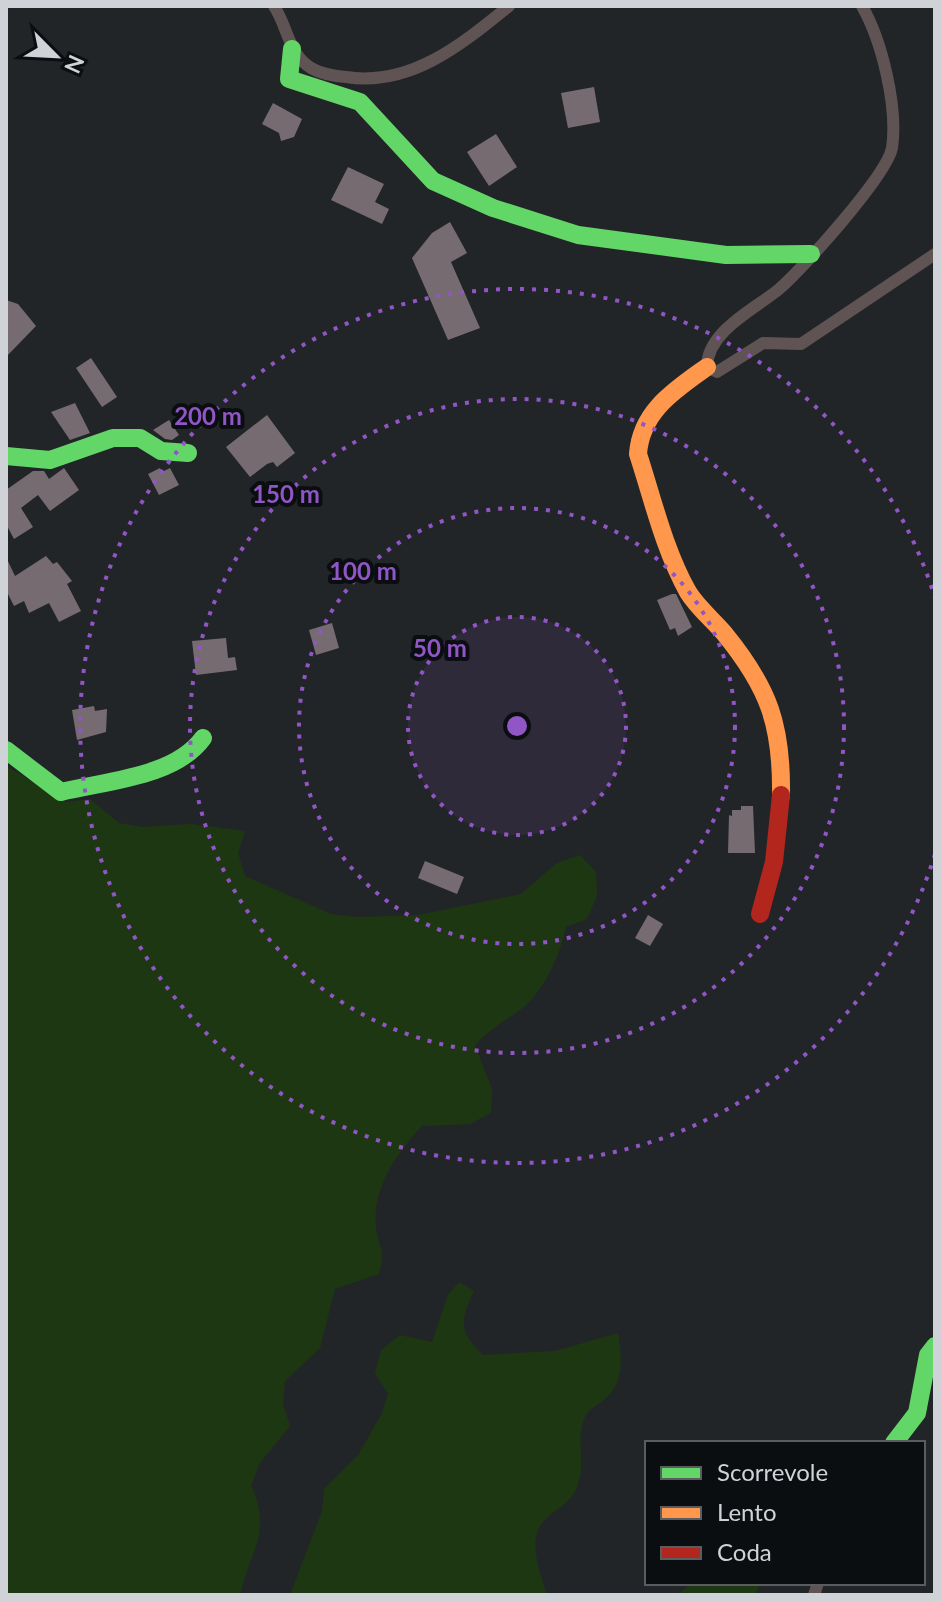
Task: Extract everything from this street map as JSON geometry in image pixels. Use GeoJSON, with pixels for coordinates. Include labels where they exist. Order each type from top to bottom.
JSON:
{"type":"FeatureCollection","features":[{"type":"Feature","properties":{"kind":"street"},"geometry":{"type":"LineString","coordinates":[[274,6],[292,49],[310,68],[353,78],[386,78],[429,63],[461,45],[509,6]]}},
{"type":"Feature","properties":{"kind":"street"},"geometry":{"type":"LineString","coordinates":[[707,367],[707,355],[719,336],[782,287],[868,189],[892,149],[883,57],[862,6]]}},
{"type":"Feature","properties":{"kind":"street"},"geometry":{"type":"LineString","coordinates":[[292,49],[289,79],[360,102],[433,181],[493,208],[578,235],[726,255],[811,254]]}},
{"type":"Feature","properties":{"kind":"street"},"geometry":{"type":"LineString","coordinates":[[707,367],[717,372],[763,343],[801,344],[935,254]]}},
{"type":"Feature","properties":{"kind":"street"},"geometry":{"type":"LineString","coordinates":[[707,367],[650,414],[637,438],[675,565],[689,595],[712,619],[766,691],[781,740],[777,845],[773,876],[760,914]]}},
{"type":"Feature","properties":{"kind":"street"},"geometry":{"type":"LineString","coordinates":[[6,456],[50,460],[113,438],[140,438],[161,451],[188,453]]}},
{"type":"Feature","properties":{"kind":"street"},"geometry":{"type":"LineString","coordinates":[[6,750],[61,792],[146,772],[191,755],[203,738]]}},
{"type":"Feature","properties":{"kind":"street"},"geometry":{"type":"LineString","coordinates":[[896,1441],[917,1413],[928,1355],[935,1346]]}},
{"type":"Feature","properties":{"kind":"green space"},"geometry":{"type":"Polygon","coordinates":[[[6,766],[66,802],[90,799],[119,823],[143,827],[191,824],[245,831],[238,853],[245,876],[331,914],[356,917],[418,915],[521,894],[557,863],[580,855],[596,872],[597,896],[587,919],[566,927],[556,958],[539,990],[525,1006],[492,1029],[475,1046],[492,1089],[491,1113],[470,1124],[422,1126],[404,1148],[388,1172],[378,1198],[376,1226],[382,1258],[379,1274],[335,1289],[320,1348],[285,1381],[283,1404],[290,1426],[260,1463],[251,1485],[260,1516],[260,1529],[240,1595],[6,1595],[6,766]]]}},
{"type":"Feature","properties":{"kind":"green space"},"geometry":{"type":"Polygon","coordinates":[[[459,1282],[474,1291],[464,1325],[469,1339],[483,1355],[555,1351],[618,1333],[621,1361],[618,1378],[610,1394],[590,1410],[582,1425],[581,1467],[576,1490],[542,1523],[537,1532],[536,1553],[547,1595],[290,1595],[322,1511],[324,1489],[358,1455],[382,1413],[388,1394],[375,1373],[381,1350],[400,1335],[432,1342],[448,1295],[459,1282]]]}},
{"type":"Feature","properties":{"kind":"green space"},"geometry":{"type":"Polygon","coordinates":[[[689,1585],[760,1585],[754,1595],[678,1595],[689,1585]]]}},
{"type":"Feature","properties":{"kind":"building"},"geometry":{"type":"Polygon","coordinates":[[[594,87],[600,122],[568,128],[561,93],[594,87]]]}},
{"type":"Feature","properties":{"kind":"building"},"geometry":{"type":"Polygon","coordinates":[[[273,103],[302,119],[294,137],[281,141],[279,133],[262,124],[273,103]]]}},
{"type":"Feature","properties":{"kind":"building"},"geometry":{"type":"Polygon","coordinates":[[[496,134],[517,167],[489,186],[467,152],[496,134]]]}},
{"type":"Feature","properties":{"kind":"building"},"geometry":{"type":"Polygon","coordinates":[[[348,167],[384,184],[375,202],[389,209],[382,224],[331,200],[348,167]]]}},
{"type":"Feature","properties":{"kind":"building"},"geometry":{"type":"Polygon","coordinates":[[[450,222],[467,253],[451,262],[480,328],[448,340],[412,258],[432,233],[450,222]]]}},
{"type":"Feature","properties":{"kind":"building"},"geometry":{"type":"Polygon","coordinates":[[[6,300],[18,304],[36,326],[6,357],[6,300]]]}},
{"type":"Feature","properties":{"kind":"building"},"geometry":{"type":"Polygon","coordinates":[[[91,358],[117,397],[102,407],[76,368],[91,358]]]}},
{"type":"Feature","properties":{"kind":"building"},"geometry":{"type":"Polygon","coordinates":[[[75,403],[90,433],[70,440],[51,412],[75,403]]]}},
{"type":"Feature","properties":{"kind":"building"},"geometry":{"type":"Polygon","coordinates":[[[267,415],[295,453],[277,467],[273,462],[267,464],[250,477],[226,447],[267,415]]]}},
{"type":"Feature","properties":{"kind":"building"},"geometry":{"type":"Polygon","coordinates":[[[169,420],[179,435],[172,440],[153,430],[169,420]]]}},
{"type":"Feature","properties":{"kind":"building"},"geometry":{"type":"Polygon","coordinates":[[[64,468],[79,490],[50,511],[38,495],[21,508],[33,527],[14,539],[6,524],[6,490],[33,471],[44,471],[49,479],[64,468]]]}},
{"type":"Feature","properties":{"kind":"building"},"geometry":{"type":"Polygon","coordinates":[[[160,468],[162,472],[170,468],[179,485],[159,495],[148,474],[160,468]]]}},
{"type":"Feature","properties":{"kind":"building"},"geometry":{"type":"Polygon","coordinates":[[[46,556],[53,564],[57,562],[72,581],[67,584],[81,611],[59,622],[49,603],[29,613],[24,601],[14,606],[6,590],[6,557],[15,576],[46,556]]]}},
{"type":"Feature","properties":{"kind":"building"},"geometry":{"type":"Polygon","coordinates":[[[676,594],[692,627],[678,636],[675,628],[670,630],[657,600],[676,594]]]}},
{"type":"Feature","properties":{"kind":"building"},"geometry":{"type":"Polygon","coordinates":[[[332,623],[339,648],[316,655],[309,630],[332,623]]]}},
{"type":"Feature","properties":{"kind":"building"},"geometry":{"type":"Polygon","coordinates":[[[226,638],[228,658],[235,657],[237,670],[196,675],[192,641],[226,638]]]}},
{"type":"Feature","properties":{"kind":"building"},"geometry":{"type":"Polygon","coordinates":[[[94,706],[95,711],[107,709],[106,732],[77,740],[72,710],[94,706]]]}},
{"type":"Feature","properties":{"kind":"building"},"geometry":{"type":"Polygon","coordinates":[[[741,806],[753,806],[755,853],[728,853],[729,815],[732,816],[732,810],[741,810],[741,806]]]}},
{"type":"Feature","properties":{"kind":"building"},"geometry":{"type":"Polygon","coordinates":[[[425,861],[464,877],[457,894],[418,878],[425,861]]]}},
{"type":"Feature","properties":{"kind":"building"},"geometry":{"type":"Polygon","coordinates":[[[648,915],[663,924],[650,946],[635,938],[648,915]]]}},
{"type":"Feature","properties":{"kind":"traffic: fast"},"geometry":{"type":"LineString","coordinates":[[292,49],[289,79],[360,102],[433,181],[493,208],[578,235],[726,255],[811,254]]}},
{"type":"Feature","properties":{"kind":"traffic: fast"},"geometry":{"type":"LineString","coordinates":[[6,456],[50,460],[113,438],[140,438],[161,451],[188,453]]}},
{"type":"Feature","properties":{"kind":"traffic: fast"},"geometry":{"type":"LineString","coordinates":[[6,750],[61,792],[158,769],[191,751],[203,738]]}},
{"type":"Feature","properties":{"kind":"traffic: fast"},"geometry":{"type":"LineString","coordinates":[[896,1441],[917,1413],[928,1355],[935,1346]]}},
{"type":"Feature","properties":{"kind":"traffic: slow"},"geometry":{"type":"LineString","coordinates":[[707,367],[672,393],[653,414],[641,439],[638,454],[666,542],[688,592],[739,653],[770,708],[779,748],[781,795]]}},
{"type":"Feature","properties":{"kind":"traffic: jam"},"geometry":{"type":"LineString","coordinates":[[760,914],[774,862],[781,795]]}}]}
